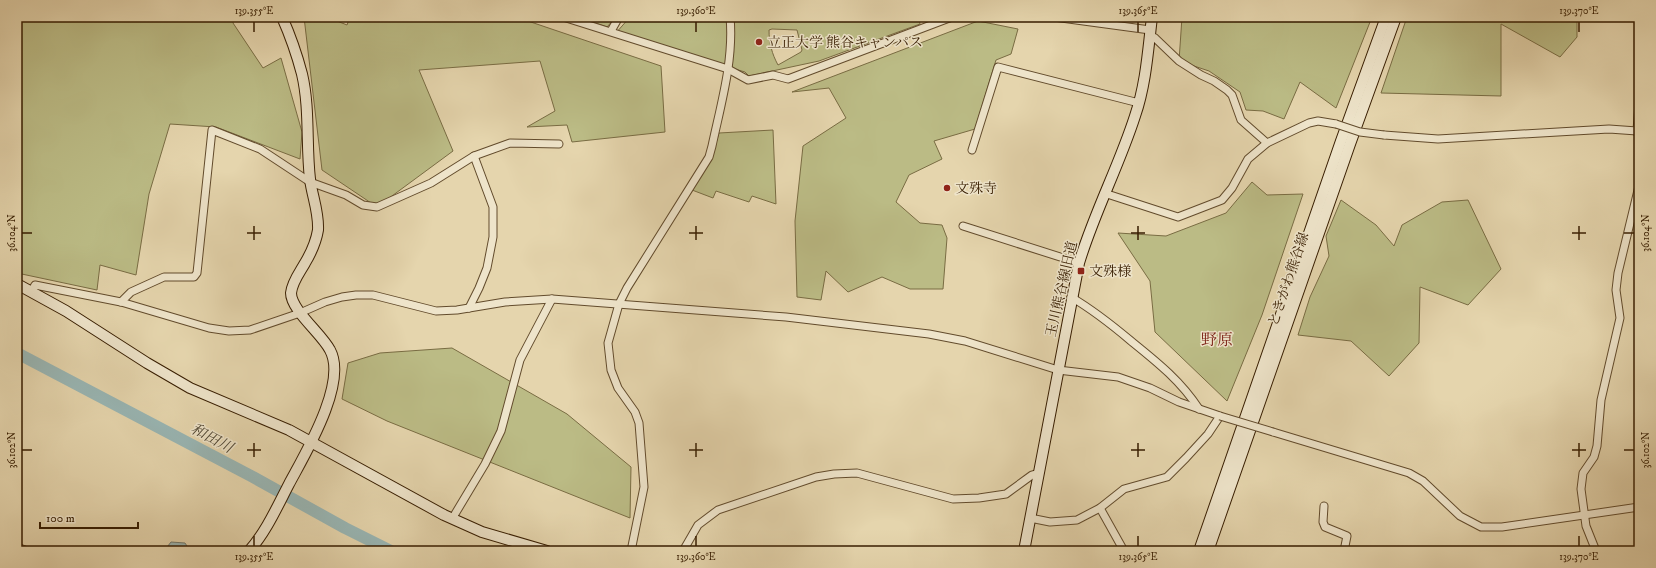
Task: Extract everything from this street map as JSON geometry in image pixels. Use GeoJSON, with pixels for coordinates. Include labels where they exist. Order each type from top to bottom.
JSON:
{"type":"FeatureCollection","features":[{"type":"Feature","properties":{"kind":"street"},"geometry":{"type":"LineString","coordinates":[[249,551],[264,531],[311,442],[324,415],[330,396],[334,375],[334,363],[330,350],[300,313],[292,298],[292,286],[312,250],[318,228],[318,214],[310,182],[302,75],[282,17]]}},
{"type":"Feature","properties":{"kind":"street"},"geometry":{"type":"LineString","coordinates":[[563,17],[728,69],[748,80],[773,75],[788,79],[952,17]]}},
{"type":"Feature","properties":{"kind":"street"},"geometry":{"type":"LineString","coordinates":[[611,31],[619,17]]}},
{"type":"Feature","properties":{"kind":"street"},"geometry":{"type":"LineString","coordinates":[[631,551],[644,488],[639,423],[635,412],[618,388],[611,370],[608,352],[609,338],[619,304],[672,214],[709,157],[728,69],[732,31],[730,17]]}},
{"type":"Feature","properties":{"kind":"street"},"geometry":{"type":"LineString","coordinates":[[1054,17],[1150,33],[1179,61],[1227,90],[1232,95],[1241,120],[1267,143]]}},
{"type":"Feature","properties":{"kind":"street","name":"玉川熊谷線旧道"},"geometry":{"type":"LineString","coordinates":[[1024,551],[1071,297],[1079,263],[1089,230],[1129,133],[1139,103],[1144,83],[1152,17]]}},
{"type":"Feature","properties":{"kind":"street","name":"ときがわ熊谷線"},"geometry":{"type":"LineString","coordinates":[[1199,551],[1341,141],[1386,17]]}},
{"type":"Feature","properties":{"kind":"street","name":"ときがわ熊谷線"},"geometry":{"type":"LineString","coordinates":[[1208,551],[1344,159],[1396,17]]}},
{"type":"Feature","properties":{"kind":"street"},"geometry":{"type":"LineString","coordinates":[[972,150],[998,67],[1139,103]]}},
{"type":"Feature","properties":{"kind":"street"},"geometry":{"type":"LineString","coordinates":[[1104,193],[1178,218],[1222,200],[1232,188],[1248,159],[1267,143],[1309,123],[1318,122],[1336,124],[1360,132],[1384,135],[1438,139],[1609,129],[1638,134],[1639,102]]}},
{"type":"Feature","properties":{"kind":"street"},"geometry":{"type":"LineString","coordinates":[[121,302],[132,292],[164,277],[194,277],[197,273],[212,130],[260,149],[310,182],[346,195],[363,205],[377,207],[431,183],[474,156],[510,143],[559,144]]}},
{"type":"Feature","properties":{"kind":"street"},"geometry":{"type":"LineString","coordinates":[[469,308],[487,268],[493,237],[493,207],[474,156]]}},
{"type":"Feature","properties":{"kind":"street"},"geometry":{"type":"LineString","coordinates":[[1596,551],[1586,526],[1582,489],[1583,473],[1594,457],[1598,446],[1601,400],[1620,318],[1616,290],[1618,273],[1639,186]]}},
{"type":"Feature","properties":{"kind":"street"},"geometry":{"type":"LineString","coordinates":[[963,226],[1079,263]]}},
{"type":"Feature","properties":{"kind":"street"},"geometry":{"type":"LineString","coordinates":[[17,284],[66,311],[147,363],[190,388],[268,420],[452,519],[489,534],[547,551]]}},
{"type":"Feature","properties":{"kind":"street"},"geometry":{"type":"LineString","coordinates":[[31,292],[35,285],[121,302],[209,328],[229,331],[250,330],[300,313],[325,302],[356,294],[373,295],[436,311],[457,310],[505,302],[552,299],[786,317],[929,334],[965,341],[1058,370],[1118,377],[1150,388],[1179,402],[1220,416],[1409,473],[1423,481],[1460,516],[1481,527],[1502,527],[1639,507]]}},
{"type":"Feature","properties":{"kind":"street"},"geometry":{"type":"LineString","coordinates":[[1071,297],[1089,307],[1105,319],[1164,367],[1188,392],[1199,409]]}},
{"type":"Feature","properties":{"kind":"street"},"geometry":{"type":"LineString","coordinates":[[452,519],[485,464],[501,431],[520,360],[552,299]]}},
{"type":"Feature","properties":{"kind":"street"},"geometry":{"type":"LineString","coordinates":[[1030,518],[1050,522],[1077,520],[1100,508],[1124,489],[1167,477],[1203,439],[1220,416]]}},
{"type":"Feature","properties":{"kind":"street"},"geometry":{"type":"LineString","coordinates":[[683,551],[698,526],[718,510],[816,477],[834,474],[857,473],[953,499],[959,499],[1006,494],[1032,475],[1039,473]]}},
{"type":"Feature","properties":{"kind":"street"},"geometry":{"type":"LineString","coordinates":[[1324,506],[1323,522],[1325,527],[1347,536],[1344,551]]}},
{"type":"Feature","properties":{"kind":"street"},"geometry":{"type":"LineString","coordinates":[[1100,508],[1124,551]]}},
{"type":"Feature","properties":{"kind":"street"},"geometry":{"type":"LineString","coordinates":[[17,547],[27,551]]}},
{"type":"Feature","properties":{"kind":"green space"},"geometry":{"type":"Polygon","coordinates":[[[20,17],[233,17],[233,23],[263,68],[281,58],[302,132],[300,159],[216,127],[170,124],[149,194],[136,275],[100,265],[97,290],[17,273],[17,23],[20,17]]]}},
{"type":"Feature","properties":{"kind":"green space"},"geometry":{"type":"Polygon","coordinates":[[[304,17],[327,17],[347,25],[350,17],[516,17],[661,66],[665,132],[572,142],[567,125],[527,127],[555,111],[540,61],[419,70],[453,151],[377,207],[322,170],[304,17]]]}},
{"type":"Feature","properties":{"kind":"green space"},"geometry":{"type":"Polygon","coordinates":[[[578,17],[614,17],[615,18],[607,27],[578,17]]]}},
{"type":"Feature","properties":{"kind":"green space","name":"立正大学 熊谷キャンパス"},"geometry":{"type":"Polygon","coordinates":[[[630,17],[919,17],[920,24],[819,61],[749,76],[745,72],[615,34],[630,17]],[[769,30],[771,48],[778,65],[801,52],[802,50],[797,30],[769,30]]]}},
{"type":"Feature","properties":{"kind":"green space"},"geometry":{"type":"Polygon","coordinates":[[[1182,17],[1264,17],[1266,20],[1271,17],[1372,17],[1336,108],[1300,82],[1284,119],[1263,111],[1246,110],[1240,92],[1209,71],[1179,61],[1182,17]]]}},
{"type":"Feature","properties":{"kind":"green space"},"geometry":{"type":"Polygon","coordinates":[[[1407,17],[1577,17],[1577,37],[1560,57],[1501,24],[1501,96],[1381,93],[1407,17]]]}},
{"type":"Feature","properties":{"kind":"green space"},"geometry":{"type":"Polygon","coordinates":[[[978,21],[1018,29],[1011,54],[996,60],[975,129],[934,141],[942,159],[909,175],[896,202],[920,223],[942,225],[947,238],[943,289],[910,289],[882,277],[848,292],[826,271],[821,300],[797,297],[795,221],[803,146],[846,118],[829,88],[792,92],[978,21]]]}},
{"type":"Feature","properties":{"kind":"green space"},"geometry":{"type":"Polygon","coordinates":[[[773,130],[776,204],[752,196],[749,202],[716,191],[713,198],[692,190],[711,160],[719,133],[773,130]]]}},
{"type":"Feature","properties":{"kind":"green space"},"geometry":{"type":"Polygon","coordinates":[[[1252,182],[1267,195],[1303,194],[1262,315],[1227,401],[1155,332],[1150,281],[1118,233],[1166,236],[1226,213],[1252,182]]]}},
{"type":"Feature","properties":{"kind":"green space"},"geometry":{"type":"Polygon","coordinates":[[[1341,200],[1376,225],[1394,246],[1402,225],[1442,202],[1468,200],[1501,269],[1468,305],[1420,287],[1419,343],[1389,376],[1351,341],[1298,335],[1310,297],[1329,256],[1326,236],[1341,200]]]}},
{"type":"Feature","properties":{"kind":"green space"},"geometry":{"type":"Polygon","coordinates":[[[452,348],[567,414],[631,467],[630,518],[387,421],[342,399],[348,363],[380,353],[452,348]]]}},
{"type":"Feature","properties":{"kind":"water"},"geometry":{"type":"Polygon","coordinates":[[[171,542],[185,543],[189,551],[164,551],[171,542]]]}},
{"type":"Feature","properties":{"kind":"waterway","name":"和田川"},"geometry":{"type":"LineString","coordinates":[[17,353],[391,551]]}},
{"type":"Feature","properties":{"kind":"place","name":"立正大学 熊谷キャンパス"},"geometry":{"type":"Point","coordinates":[759,42]}},
{"type":"Feature","properties":{"kind":"place","name":"文殊寺"},"geometry":{"type":"Point","coordinates":[947,188]}},
{"type":"Feature","properties":{"kind":"place","name":"文殊様"},"geometry":{"type":"Point","coordinates":[1081,271]}},
{"type":"Feature","properties":{"kind":"district","name":"野原"},"geometry":{"type":"Point","coordinates":[1217,339]}}]}
